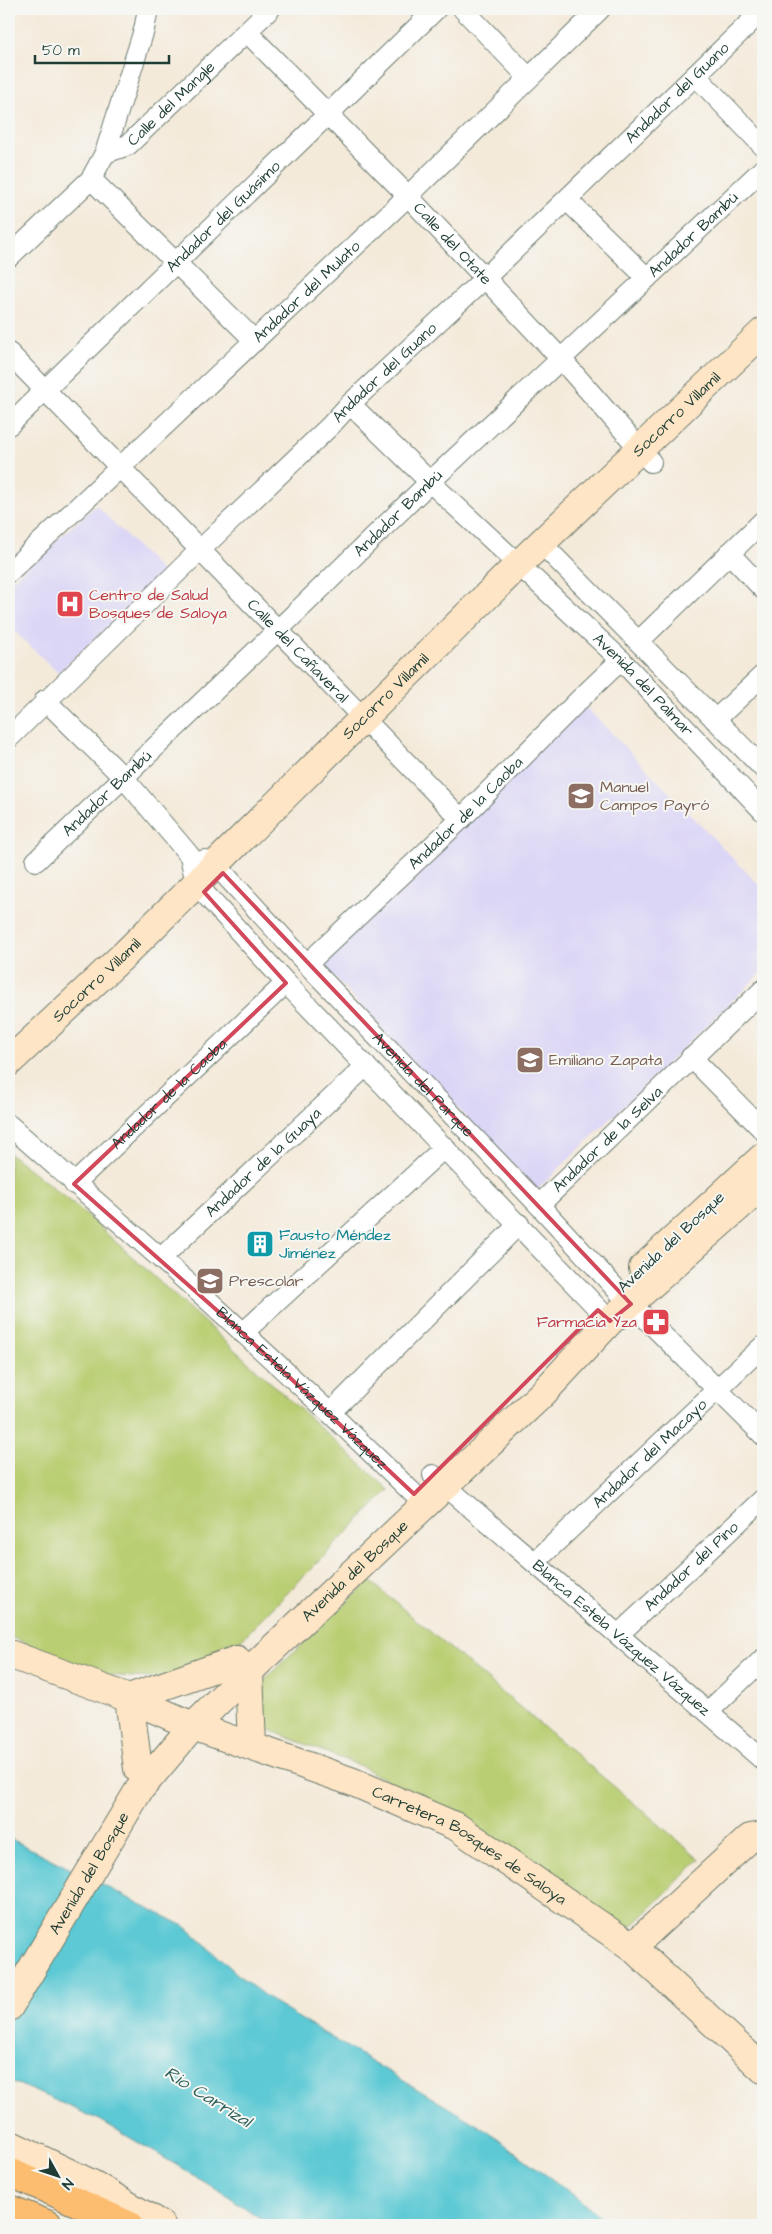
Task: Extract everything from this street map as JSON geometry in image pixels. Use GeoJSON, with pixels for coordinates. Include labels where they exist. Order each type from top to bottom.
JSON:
{"type":"FeatureCollection","features":[{"type":"Feature","properties":{"kind":"main road"},"geometry":{"type":"LineString","coordinates":[[9,2172],[128,2225]]}},
{"type":"Feature","properties":{"kind":"main road"},"geometry":{"type":"LineString","coordinates":[[9,2209],[49,2225]]}},
{"type":"Feature","properties":{"kind":"street"},"geometry":{"type":"LineString","coordinates":[[9,257],[91,179],[105,153],[144,30],[148,9]]}},
{"type":"Feature","properties":{"kind":"street","name":"Calle del Mangle"},"geometry":{"type":"LineString","coordinates":[[105,153],[128,146],[270,9]]}},
{"type":"Feature","properties":{"kind":"street","name":"Andador del Guásimo"},"geometry":{"type":"LineString","coordinates":[[9,424],[436,9]]}},
{"type":"Feature","properties":{"kind":"street"},"geometry":{"type":"LineString","coordinates":[[463,9],[528,77]]}},
{"type":"Feature","properties":{"kind":"street","name":"Andador del Mulato"},"geometry":{"type":"LineString","coordinates":[[9,572],[408,196],[528,77],[600,9]]}},
{"type":"Feature","properties":{"kind":"street","name":"Andador del Guano"},"geometry":{"type":"LineString","coordinates":[[9,738],[45,700],[330,426],[350,404],[567,200],[763,10]]}},
{"type":"Feature","properties":{"kind":"street","name":"Calle del Otate"},"geometry":{"type":"LineString","coordinates":[[247,32],[408,196],[561,359],[646,455]]}},
{"type":"Feature","properties":{"kind":"street"},"geometry":{"type":"LineString","coordinates":[[696,76],[763,146]]}},
{"type":"Feature","properties":{"kind":"street","name":"Andador Bambú"},"geometry":{"type":"LineString","coordinates":[[36,861],[430,482],[763,169]]}},
{"type":"Feature","properties":{"kind":"street"},"geometry":{"type":"LineString","coordinates":[[91,179],[254,341]]}},
{"type":"Feature","properties":{"kind":"street"},"geometry":{"type":"LineString","coordinates":[[567,200],[647,278]]}},
{"type":"Feature","properties":{"kind":"street","name":"Socorro Villamil"},"geometry":{"type":"LineString","coordinates":[[9,1081],[219,869],[370,725],[646,455],[763,332]]}},
{"type":"Feature","properties":{"kind":"street","name":"Calle del Cañaveral"},"geometry":{"type":"LineString","coordinates":[[9,353],[461,819]]}},
{"type":"Feature","properties":{"kind":"street","name":"Socorro Villamil"},"geometry":{"type":"LineString","coordinates":[[646,455],[763,358]]}},
{"type":"Feature","properties":{"kind":"street","name":"Avenida del Palmar"},"geometry":{"type":"LineString","coordinates":[[350,404],[430,482],[621,660],[763,811]]}},
{"type":"Feature","properties":{"kind":"street"},"geometry":{"type":"LineString","coordinates":[[638,641],[763,521]]}},
{"type":"Feature","properties":{"kind":"street","name":"Avenida del Palmar"},"geometry":{"type":"LineString","coordinates":[[548,550],[763,768]]}},
{"type":"Feature","properties":{"kind":"street"},"geometry":{"type":"LineString","coordinates":[[729,553],[763,589]]}},
{"type":"Feature","properties":{"kind":"street","name":"Andador de la Caoba"},"geometry":{"type":"LineString","coordinates":[[306,964],[461,819],[621,660]]}},
{"type":"Feature","properties":{"kind":"street"},"geometry":{"type":"LineString","coordinates":[[716,720],[763,675]]}},
{"type":"Feature","properties":{"kind":"street"},"geometry":{"type":"LineString","coordinates":[[45,700],[124,778],[190,856],[200,888]]}},
{"type":"Feature","properties":{"kind":"street"},"geometry":{"type":"LineString","coordinates":[[190,856],[219,869]]}},
{"type":"Feature","properties":{"kind":"street","name":"Avenida del Parque"},"geometry":{"type":"LineString","coordinates":[[219,869],[306,964],[539,1205],[624,1298],[763,1435]]}},
{"type":"Feature","properties":{"kind":"street","name":"Socorro Villamil"},"geometry":{"type":"LineString","coordinates":[[9,1062],[126,953],[200,888]]}},
{"type":"Feature","properties":{"kind":"street","name":"Avenida del Parque"},"geometry":{"type":"LineString","coordinates":[[200,888],[286,983],[519,1224],[604,1316]]}},
{"type":"Feature","properties":{"kind":"street","name":"Andador de la Caoba"},"geometry":{"type":"LineString","coordinates":[[74,1184],[286,983]]}},
{"type":"Feature","properties":{"kind":"street","name":"Andador de la Selva"},"geometry":{"type":"LineString","coordinates":[[539,1205],[691,1057],[763,990]]}},
{"type":"Feature","properties":{"kind":"street"},"geometry":{"type":"LineString","coordinates":[[691,1057],[763,1130]]}},
{"type":"Feature","properties":{"kind":"street","name":"Andador de la Guaya"},"geometry":{"type":"LineString","coordinates":[[161,1258],[366,1066]]}},
{"type":"Feature","properties":{"kind":"street","name":"Blanca Estela Vázquez Vázquez"},"geometry":{"type":"LineString","coordinates":[[9,1125],[74,1184],[161,1258],[330,1412],[535,1562],[763,1760]]}},
{"type":"Feature","properties":{"kind":"street"},"geometry":{"type":"LineString","coordinates":[[243,1333],[445,1147]]}},
{"type":"Feature","properties":{"kind":"street","name":"Avenida del Bosque"},"geometry":{"type":"LineString","coordinates":[[624,1298],[763,1157]]}},
{"type":"Feature","properties":{"kind":"street","name":"Avenida del Bosque"},"geometry":{"type":"LineString","coordinates":[[9,1976],[136,1779],[185,1722],[431,1485],[543,1393],[604,1316],[763,1185]]}},
{"type":"Feature","properties":{"kind":"street"},"geometry":{"type":"LineString","coordinates":[[330,1412],[519,1224]]}},
{"type":"Feature","properties":{"kind":"street","name":"Andador del Macayo"},"geometry":{"type":"LineString","coordinates":[[535,1562],[763,1346]]}},
{"type":"Feature","properties":{"kind":"street","name":"Andador del Pino"},"geometry":{"type":"LineString","coordinates":[[619,1634],[763,1499]]}},
{"type":"Feature","properties":{"kind":"street","name":"Carretera Bosques de Saloya"},"geometry":{"type":"LineString","coordinates":[[9,1654],[129,1698],[185,1722],[353,1782],[457,1827],[632,1947],[763,2069]]}},
{"type":"Feature","properties":{"kind":"street"},"geometry":{"type":"LineString","coordinates":[[708,1712],[763,1659]]}},
{"type":"Feature","properties":{"kind":"street"},"geometry":{"type":"LineString","coordinates":[[136,1779],[129,1698],[243,1666],[252,1746]]}},
{"type":"Feature","properties":{"kind":"street","name":"Avenida del Bosque"},"geometry":{"type":"LineString","coordinates":[[9,2007],[136,1779]]}},
{"type":"Feature","properties":{"kind":"street"},"geometry":{"type":"LineString","coordinates":[[632,1947],[759,1833]]}},
{"type":"Feature","properties":{"kind":"street"},"geometry":{"type":"LineString","coordinates":[[9,2144],[92,2184],[161,2225]]}},
{"type":"Feature","properties":{"kind":"highlighted area"},"geometry":{"type":"Polygon","coordinates":[[[223,873],[631,1304],[610,1321],[598,1310],[414,1494],[238,1329],[74,1184],[286,983],[204,892],[223,873]]]}},
{"type":"Feature","properties":{"kind":"shaded area","name":"Centro de Salud Bosques de Saloya"},"geometry":{"type":"Polygon","coordinates":[[[96,505],[164,574],[58,673],[9,626],[9,583],[96,505]]]}},
{"type":"Feature","properties":{"kind":"shaded area","name":"Manuel Campos Payró"},"geometry":{"type":"Polygon","coordinates":[[[583,704],[763,889],[763,971],[537,1190],[401,1050],[320,961],[583,704]]]}},
{"type":"Feature","properties":{"kind":"green space"},"geometry":{"type":"Polygon","coordinates":[[[9,1153],[74,1204],[389,1490],[242,1639],[173,1680],[96,1674],[9,1636],[9,1153]]]}},
{"type":"Feature","properties":{"kind":"green space"},"geometry":{"type":"Polygon","coordinates":[[[370,1581],[700,1859],[625,1933],[470,1830],[361,1766],[259,1726],[257,1686],[370,1581]]]}},
{"type":"Feature","properties":{"kind":"water","name":"Rio Carrizal"},"geometry":{"type":"Polygon","coordinates":[[[9,1838],[186,1927],[245,1981],[277,2005],[484,2129],[580,2200],[610,2225],[270,2225],[224,2193],[100,2120],[9,2080],[9,1838]]]}},
{"type":"Feature","properties":{"kind":"place","name":"Centro de Salud Bosques de Saloya"},"geometry":{"type":"Point","coordinates":[70,604]}},
{"type":"Feature","properties":{"kind":"place","name":"Manuel Campos Payró"},"geometry":{"type":"Point","coordinates":[581,796]}},
{"type":"Feature","properties":{"kind":"place","name":"Emiliano Zapata"},"geometry":{"type":"Point","coordinates":[530,1060]}},
{"type":"Feature","properties":{"kind":"place","name":"Fausto Méndez Jiménez"},"geometry":{"type":"Point","coordinates":[260,1244]}},
{"type":"Feature","properties":{"kind":"place","name":"Prescolar"},"geometry":{"type":"Point","coordinates":[210,1281]}},
{"type":"Feature","properties":{"kind":"place","name":"Farmacia Yza"},"geometry":{"type":"Point","coordinates":[656,1322]}}]}
